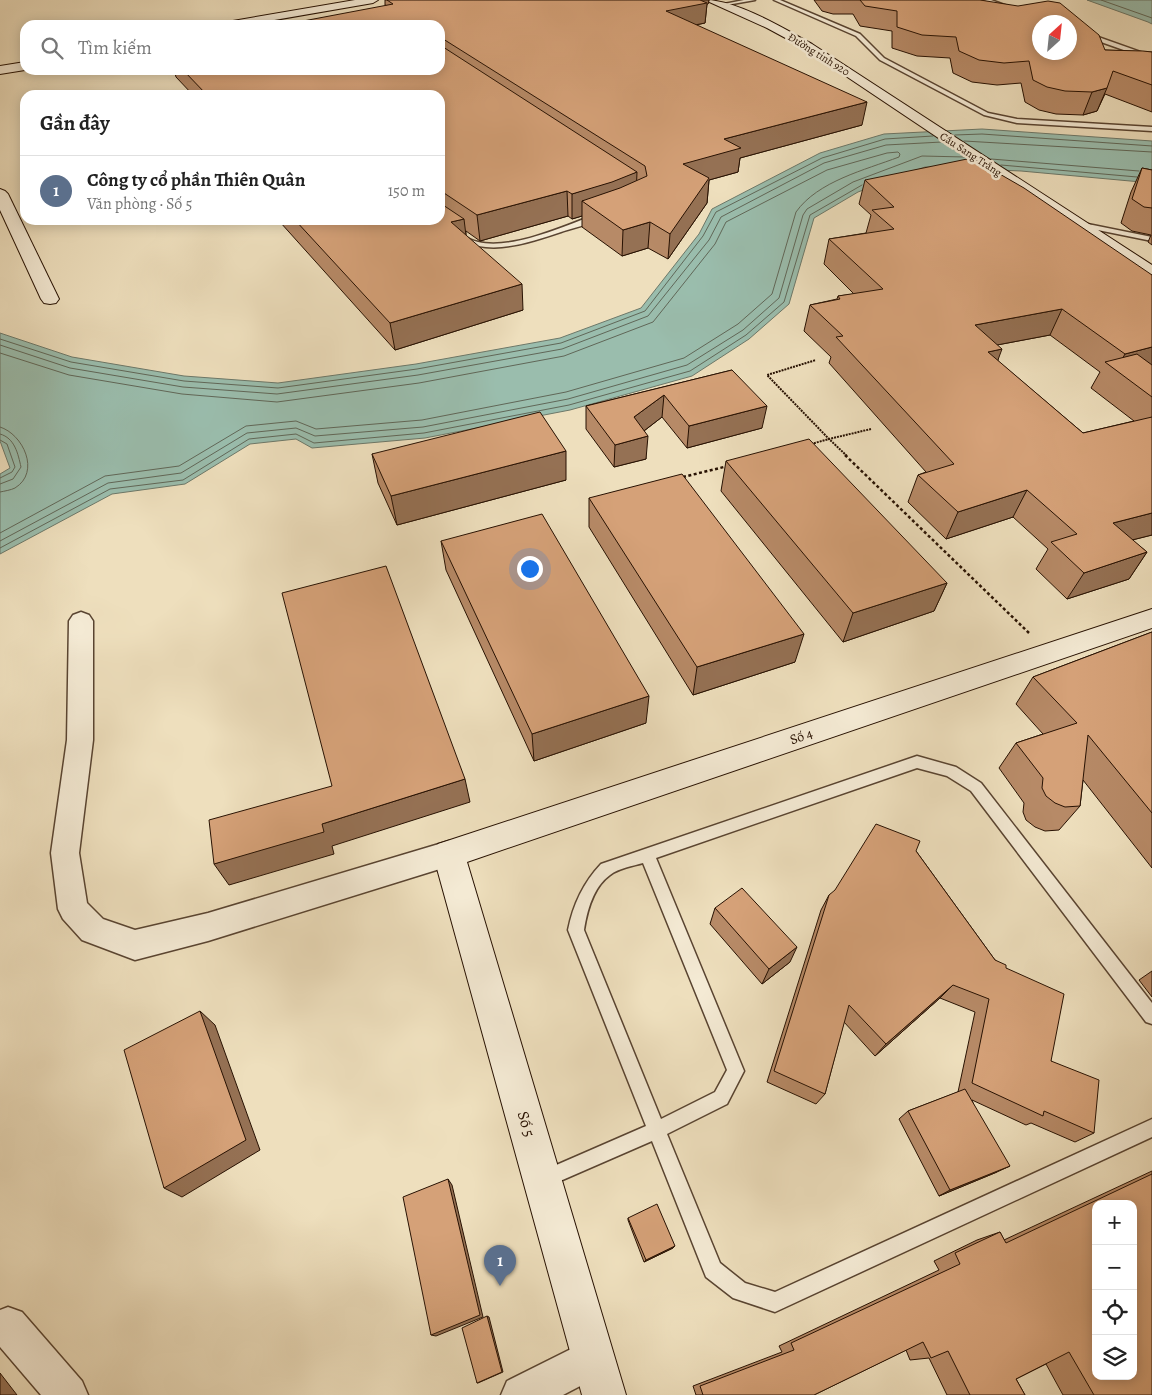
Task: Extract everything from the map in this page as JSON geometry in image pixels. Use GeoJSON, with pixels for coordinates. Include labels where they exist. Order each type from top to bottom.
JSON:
{"type":"FeatureCollection","features":[{"type":"Feature","properties":{"kind":"street"},"geometry":{"type":"LineString","coordinates":[[260,20],[377,2]]}},
{"type":"Feature","properties":{"kind":"street"},"geometry":{"type":"LineString","coordinates":[[293,20],[377,2]]}},
{"type":"Feature","properties":{"kind":"street","name":"Đường tỉnh 920"},"geometry":{"type":"LineString","coordinates":[[715,2],[789,35],[921,121]]}},
{"type":"Feature","properties":{"kind":"street"},"geometry":{"type":"LineString","coordinates":[[0,62],[20,59]]}},
{"type":"Feature","properties":{"kind":"street"},"geometry":{"type":"LineString","coordinates":[[0,70],[20,67]]}},
{"type":"Feature","properties":{"kind":"street","name":"Cầu Sang Trắng"},"geometry":{"type":"LineString","coordinates":[[921,121],[1076,223]]}},
{"type":"Feature","properties":{"kind":"street"},"geometry":{"type":"LineString","coordinates":[[0,194],[50,299]]}},
{"type":"Feature","properties":{"kind":"street"},"geometry":{"type":"LineString","coordinates":[[1076,223],[1152,273]]}},
{"type":"Feature","properties":{"kind":"street","name":"Số 4"},"geometry":{"type":"LineString","coordinates":[[449,854],[1152,618]]}},
{"type":"Feature","properties":{"kind":"street"},"geometry":{"type":"LineString","coordinates":[[80,621],[80,740],[65,852],[73,909],[94,930],[135,945],[208,927],[449,854]]}},
{"type":"Feature","properties":{"kind":"street","name":"Số 5"},"geometry":{"type":"LineString","coordinates":[[449,854],[604,1395]]}},
{"type":"Feature","properties":{"kind":"street"},"geometry":{"type":"LineString","coordinates":[[8,1326],[68,1395]]}},
{"type":"Feature","properties":{"kind":"street"},"geometry":{"type":"LineString","coordinates":[[521,1395],[593,1358]]}},
{"type":"Feature","properties":{"kind":"lane"},"geometry":{"type":"LineString","coordinates":[[715,2],[753,0]]}},
{"type":"Feature","properties":{"kind":"lane"},"geometry":{"type":"LineString","coordinates":[[776,0],[858,35],[882,59],[986,114],[1017,121],[1152,129]]}},
{"type":"Feature","properties":{"kind":"lane"},"geometry":{"type":"LineString","coordinates":[[986,0],[1014,10]]}},
{"type":"Feature","properties":{"kind":"lane"},"geometry":{"type":"LineString","coordinates":[[1077,31],[1152,58]]}},
{"type":"Feature","properties":{"kind":"lane"},"geometry":{"type":"LineString","coordinates":[[445,223],[475,244],[495,246],[517,242],[607,214]]}},
{"type":"Feature","properties":{"kind":"lane"},"geometry":{"type":"LineString","coordinates":[[1076,223],[1152,239]]}},
{"type":"Feature","properties":{"kind":"lane"},"geometry":{"type":"LineString","coordinates":[[1152,1016],[976,787],[951,771],[917,762],[606,869],[596,878],[580,906],[576,930],[713,1270],[740,1292],[775,1302],[1152,1128]]}},
{"type":"Feature","properties":{"kind":"lane"},"geometry":{"type":"LineString","coordinates":[[543,1180],[657,1130],[721,1098],[736,1071],[647,854]]}},
{"type":"Feature","properties":{"kind":"path"},"geometry":{"type":"LineString","coordinates":[[816,360],[767,375],[829,440],[1049,653]]}},
{"type":"Feature","properties":{"kind":"path"},"geometry":{"type":"LineString","coordinates":[[811,444],[870,430]]}},
{"type":"Feature","properties":{"kind":"path"},"geometry":{"type":"LineString","coordinates":[[683,477],[728,466]]}},
{"type":"Feature","properties":{"kind":"water"},"geometry":{"type":"Polygon","coordinates":[[[1087,0],[1152,0],[1152,24],[1148,22],[1087,0]]]}},
{"type":"Feature","properties":{"kind":"water"},"geometry":{"type":"Polygon","coordinates":[[[982,129],[1152,141],[1152,183],[1021,171],[925,167],[858,192],[814,218],[789,304],[749,339],[692,376],[570,410],[425,438],[312,448],[296,439],[250,444],[185,484],[112,494],[0,554],[0,474],[10,468],[0,441],[0,333],[72,357],[184,376],[278,383],[416,364],[560,338],[641,308],[699,234],[712,209],[820,153],[884,134],[982,129]]]}},
{"type":"Feature","properties":{"kind":"building"},"geometry":{"type":"Polygon","coordinates":[[[387,0],[700,0],[707,3],[666,11],[867,102],[724,139],[741,148],[683,164],[709,178],[670,234],[650,222],[623,230],[582,201],[620,188],[647,176],[645,166],[445,40],[445,20],[308,20],[393,4],[387,0]]]}},
{"type":"Feature","properties":{"kind":"building"},"geometry":{"type":"Polygon","coordinates":[[[860,0],[980,0],[1018,6],[1048,1],[1060,3],[1075,15],[1032,15],[1032,60],[1077,60],[1077,17],[1099,35],[1105,50],[1152,52],[1152,85],[1113,71],[1107,88],[1092,92],[1065,91],[1047,87],[1033,80],[1029,61],[1004,63],[979,60],[959,51],[956,37],[922,35],[897,27],[897,11],[865,6],[860,0]]]}},
{"type":"Feature","properties":{"kind":"building"},"geometry":{"type":"Polygon","coordinates":[[[445,48],[637,172],[572,194],[567,191],[477,215],[445,194],[445,90],[202,90],[188,75],[445,75],[445,48]]]}},
{"type":"Feature","properties":{"kind":"building"},"geometry":{"type":"Polygon","coordinates":[[[972,158],[1024,188],[1152,275],[1152,347],[1125,354],[1062,309],[975,325],[1002,349],[988,352],[1083,433],[1152,417],[1152,513],[1113,523],[1147,552],[1084,573],[1051,542],[1077,534],[1027,490],[958,512],[918,475],[954,464],[836,337],[843,336],[810,305],[840,299],[838,296],[883,289],[829,239],[894,229],[872,210],[894,207],[865,180],[972,158]]]}},
{"type":"Feature","properties":{"kind":"building"},"geometry":{"type":"Polygon","coordinates":[[[1142,168],[1152,170],[1152,208],[1144,207],[1132,199],[1142,168]]]}},
{"type":"Feature","properties":{"kind":"building"},"geometry":{"type":"Polygon","coordinates":[[[445,206],[464,219],[451,222],[522,284],[390,323],[300,225],[445,225],[445,206]]]}},
{"type":"Feature","properties":{"kind":"building"},"geometry":{"type":"Polygon","coordinates":[[[1137,354],[1152,365],[1152,397],[1105,362],[1137,354]]]}},
{"type":"Feature","properties":{"kind":"building"},"geometry":{"type":"Polygon","coordinates":[[[732,370],[767,406],[689,426],[664,395],[634,417],[648,436],[615,445],[586,406],[732,370]]]}},
{"type":"Feature","properties":{"kind":"building"},"geometry":{"type":"Polygon","coordinates":[[[540,412],[566,451],[391,496],[372,454],[540,412]]]}},
{"type":"Feature","properties":{"kind":"building"},"geometry":{"type":"Polygon","coordinates":[[[809,439],[947,583],[853,613],[726,461],[809,439]]]}},
{"type":"Feature","properties":{"kind":"building"},"geometry":{"type":"Polygon","coordinates":[[[682,474],[804,634],[697,667],[589,498],[682,474]]]}},
{"type":"Feature","properties":{"kind":"building"},"geometry":{"type":"Polygon","coordinates":[[[542,514],[649,696],[532,734],[441,541],[542,514]]]}},
{"type":"Feature","properties":{"kind":"building"},"geometry":{"type":"Polygon","coordinates":[[[386,566],[465,779],[322,824],[324,832],[214,864],[209,820],[332,786],[282,593],[386,566]]]}},
{"type":"Feature","properties":{"kind":"building"},"geometry":{"type":"Polygon","coordinates":[[[1152,632],[1152,813],[1088,735],[1080,806],[1065,807],[1055,803],[1046,796],[1042,788],[1043,778],[1016,743],[1077,723],[1033,677],[1152,632]]]}},
{"type":"Feature","properties":{"kind":"building"},"geometry":{"type":"Polygon","coordinates":[[[876,824],[920,841],[916,851],[995,960],[1006,965],[1006,968],[1064,994],[1051,1061],[1099,1080],[1094,1133],[1044,1111],[1043,1116],[972,1083],[989,999],[953,985],[886,1044],[849,1005],[825,1094],[774,1071],[829,895],[835,890],[876,824]]]}},
{"type":"Feature","properties":{"kind":"building"},"geometry":{"type":"Polygon","coordinates":[[[742,888],[797,947],[769,969],[715,908],[742,888]]]}},
{"type":"Feature","properties":{"kind":"building"},"geometry":{"type":"Polygon","coordinates":[[[200,1011],[246,1140],[164,1188],[124,1050],[200,1011]]]}},
{"type":"Feature","properties":{"kind":"building"},"geometry":{"type":"Polygon","coordinates":[[[965,1089],[1010,1166],[950,1190],[908,1111],[965,1089]]]}},
{"type":"Feature","properties":{"kind":"building"},"geometry":{"type":"Polygon","coordinates":[[[1152,1174],[1152,1395],[1094,1395],[1069,1352],[1016,1379],[1025,1395],[970,1395],[948,1351],[931,1358],[923,1342],[814,1395],[703,1395],[700,1386],[794,1350],[791,1343],[960,1264],[955,1253],[1000,1232],[1006,1243],[1092,1202],[1092,1380],[1137,1380],[1137,1200],[1097,1200],[1152,1174]]]}},
{"type":"Feature","properties":{"kind":"building"},"geometry":{"type":"Polygon","coordinates":[[[448,1179],[480,1315],[431,1335],[403,1197],[448,1179]]]}},
{"type":"Feature","properties":{"kind":"building"},"geometry":{"type":"Polygon","coordinates":[[[657,1204],[675,1246],[646,1260],[628,1218],[657,1204]]]}},
{"type":"Feature","properties":{"kind":"building"},"geometry":{"type":"Polygon","coordinates":[[[487,1316],[502,1372],[477,1383],[462,1328],[487,1316]]]}},
{"type":"Feature","properties":{"kind":"place","name":"Công ty cổ phần Thiên Quân"},"geometry":{"type":"Point","coordinates":[500,1286]}}]}
